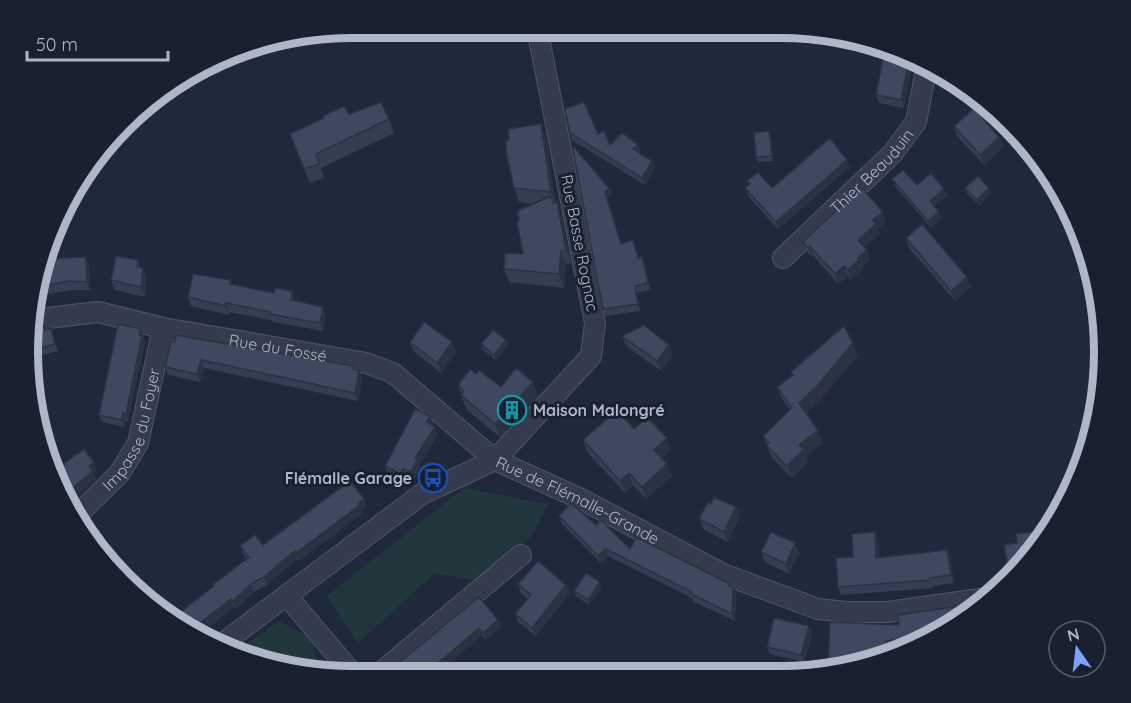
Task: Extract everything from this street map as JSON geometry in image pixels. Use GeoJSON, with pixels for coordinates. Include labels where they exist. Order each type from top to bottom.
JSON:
{"type":"FeatureCollection","features":[{"type":"Feature","properties":{"kind":"street","name":"Rue Basse Rognac"},"geometry":{"type":"LineString","coordinates":[[495,460],[591,356],[595,323],[539,38]]}},
{"type":"Feature","properties":{"kind":"street","name":"Thier Beauduin"},"geometry":{"type":"LineString","coordinates":[[783,258],[892,154],[916,122],[925,74]]}},
{"type":"Feature","properties":{"kind":"street","name":"Rue du Fossé"},"geometry":{"type":"LineString","coordinates":[[39,320],[98,312],[163,328],[366,363],[393,374],[495,460]]}},
{"type":"Feature","properties":{"kind":"street","name":"Impasse du Foyer"},"geometry":{"type":"LineString","coordinates":[[81,511],[118,474],[138,443],[163,328]]}},
{"type":"Feature","properties":{"kind":"street","name":"Rue de Flémalle-Grande"},"geometry":{"type":"LineString","coordinates":[[227,640],[422,494],[495,460],[581,498],[723,574],[818,609],[845,612],[888,612],[972,600]]}},
{"type":"Feature","properties":{"kind":"street"},"geometry":{"type":"LineString","coordinates":[[388,666],[520,555]]}},
{"type":"Feature","properties":{"kind":"street"},"geometry":{"type":"LineString","coordinates":[[287,596],[340,665]]}},
{"type":"Feature","properties":{"kind":"green space"},"geometry":{"type":"Polygon","coordinates":[[[464,488],[548,504],[532,536],[475,581],[435,573],[358,643],[327,596],[464,488]]]}},
{"type":"Feature","properties":{"kind":"green space"},"geometry":{"type":"Polygon","coordinates":[[[279,621],[312,639],[317,664],[270,655],[244,647],[279,621]]]}},
{"type":"Feature","properties":{"kind":"building"},"geometry":{"type":"Polygon","coordinates":[[[883,55],[908,65],[901,100],[876,95],[883,55]]]}},
{"type":"Feature","properties":{"kind":"building"},"geometry":{"type":"Polygon","coordinates":[[[381,102],[389,119],[316,154],[319,164],[304,169],[290,134],[344,106],[349,114],[381,102]]]}},
{"type":"Feature","properties":{"kind":"building"},"geometry":{"type":"Polygon","coordinates":[[[584,102],[598,134],[604,131],[610,145],[622,133],[638,145],[633,149],[652,161],[642,178],[570,133],[565,109],[584,102]]]}},
{"type":"Feature","properties":{"kind":"building"},"geometry":{"type":"Polygon","coordinates":[[[974,108],[999,137],[980,155],[954,126],[974,108]]]}},
{"type":"Feature","properties":{"kind":"building"},"geometry":{"type":"Polygon","coordinates":[[[541,124],[551,192],[514,188],[506,152],[506,141],[509,141],[508,129],[541,124]]]}},
{"type":"Feature","properties":{"kind":"building"},"geometry":{"type":"Polygon","coordinates":[[[769,131],[772,156],[756,157],[754,133],[769,131]]]}},
{"type":"Feature","properties":{"kind":"building"},"geometry":{"type":"Polygon","coordinates":[[[830,138],[847,160],[776,222],[745,188],[750,184],[747,181],[758,172],[772,188],[830,138]]]}},
{"type":"Feature","properties":{"kind":"building"},"geometry":{"type":"Polygon","coordinates":[[[572,145],[609,188],[605,192],[621,244],[633,240],[638,258],[642,257],[648,283],[635,286],[638,304],[603,309],[572,145]]]}},
{"type":"Feature","properties":{"kind":"building"},"geometry":{"type":"Polygon","coordinates":[[[903,170],[917,185],[931,173],[944,189],[930,201],[939,212],[928,221],[892,179],[903,170]]]}},
{"type":"Feature","properties":{"kind":"building"},"geometry":{"type":"Polygon","coordinates":[[[978,176],[989,188],[977,200],[965,188],[978,176]]]}},
{"type":"Feature","properties":{"kind":"building"},"geometry":{"type":"Polygon","coordinates":[[[861,187],[883,212],[873,220],[876,224],[858,240],[867,250],[848,270],[844,266],[835,274],[810,246],[808,248],[803,242],[861,187]]]}},
{"type":"Feature","properties":{"kind":"building"},"geometry":{"type":"Polygon","coordinates":[[[551,196],[553,204],[557,201],[566,250],[561,251],[559,274],[504,269],[505,253],[523,254],[517,211],[551,196]]]}},
{"type":"Feature","properties":{"kind":"building"},"geometry":{"type":"Polygon","coordinates":[[[922,224],[967,277],[951,291],[906,238],[922,224]]]}},
{"type":"Feature","properties":{"kind":"building"},"geometry":{"type":"Polygon","coordinates":[[[116,256],[138,260],[137,267],[143,268],[141,287],[111,280],[116,256]]]}},
{"type":"Feature","properties":{"kind":"building"},"geometry":{"type":"Polygon","coordinates":[[[86,257],[87,282],[69,281],[45,286],[52,259],[86,257]]]}},
{"type":"Feature","properties":{"kind":"building"},"geometry":{"type":"Polygon","coordinates":[[[193,274],[231,280],[230,284],[274,293],[275,288],[292,291],[291,300],[323,307],[320,323],[188,297],[193,274]]]}},
{"type":"Feature","properties":{"kind":"building"},"geometry":{"type":"Polygon","coordinates":[[[424,322],[452,342],[437,363],[410,342],[424,322]]]}},
{"type":"Feature","properties":{"kind":"building"},"geometry":{"type":"Polygon","coordinates":[[[43,323],[45,330],[51,328],[55,344],[38,349],[39,324],[43,323]]]}},
{"type":"Feature","properties":{"kind":"building"},"geometry":{"type":"Polygon","coordinates":[[[118,324],[141,329],[139,335],[142,336],[126,414],[123,413],[122,420],[99,415],[118,324]]]}},
{"type":"Feature","properties":{"kind":"building"},"geometry":{"type":"Polygon","coordinates":[[[644,325],[669,345],[657,361],[622,336],[644,325]]]}},
{"type":"Feature","properties":{"kind":"building"},"geometry":{"type":"Polygon","coordinates":[[[844,326],[853,343],[817,386],[799,403],[818,430],[799,445],[804,449],[787,466],[767,446],[769,443],[763,436],[792,408],[777,387],[793,375],[791,372],[844,326]]]}},
{"type":"Feature","properties":{"kind":"building"},"geometry":{"type":"Polygon","coordinates":[[[493,330],[506,340],[494,355],[481,344],[493,330]]]}},
{"type":"Feature","properties":{"kind":"building"},"geometry":{"type":"Polygon","coordinates":[[[176,335],[354,366],[353,369],[359,371],[355,393],[201,360],[197,374],[165,367],[171,341],[175,342],[176,335]]]}},
{"type":"Feature","properties":{"kind":"building"},"geometry":{"type":"Polygon","coordinates":[[[516,368],[533,382],[495,424],[461,395],[464,391],[458,385],[470,369],[476,374],[479,370],[501,387],[516,368]]]}},
{"type":"Feature","properties":{"kind":"building"},"geometry":{"type":"Polygon","coordinates":[[[415,409],[430,416],[427,422],[435,427],[415,458],[417,460],[411,472],[403,469],[400,474],[385,466],[415,409]]]}},
{"type":"Feature","properties":{"kind":"building"},"geometry":{"type":"Polygon","coordinates":[[[617,410],[634,429],[647,417],[667,438],[654,450],[667,464],[642,487],[629,473],[620,481],[583,440],[617,410]]]}},
{"type":"Feature","properties":{"kind":"building"},"geometry":{"type":"Polygon","coordinates":[[[84,449],[94,462],[89,466],[93,471],[70,490],[59,467],[84,449]]]}},
{"type":"Feature","properties":{"kind":"building"},"geometry":{"type":"Polygon","coordinates":[[[350,481],[364,499],[359,503],[360,505],[296,553],[295,551],[264,577],[251,584],[233,601],[231,599],[198,625],[178,614],[249,557],[240,546],[255,535],[263,545],[350,481]]]}},
{"type":"Feature","properties":{"kind":"building"},"geometry":{"type":"Polygon","coordinates":[[[714,497],[736,507],[724,532],[699,519],[708,502],[711,504],[714,497]]]}},
{"type":"Feature","properties":{"kind":"building"},"geometry":{"type":"Polygon","coordinates":[[[571,503],[596,525],[601,520],[630,549],[636,537],[730,584],[729,586],[733,588],[732,614],[606,549],[598,556],[559,516],[571,503]]]}},
{"type":"Feature","properties":{"kind":"building"},"geometry":{"type":"Polygon","coordinates":[[[1037,531],[1008,567],[1004,545],[1017,543],[1016,534],[1037,531]]]}},
{"type":"Feature","properties":{"kind":"building"},"geometry":{"type":"Polygon","coordinates":[[[771,532],[795,543],[786,564],[761,552],[771,532]]]}},
{"type":"Feature","properties":{"kind":"building"},"geometry":{"type":"Polygon","coordinates":[[[875,532],[876,558],[947,550],[951,575],[930,578],[930,580],[838,587],[836,558],[853,557],[852,534],[875,532]]]}},
{"type":"Feature","properties":{"kind":"building"},"geometry":{"type":"Polygon","coordinates":[[[538,561],[566,585],[532,628],[515,614],[531,595],[518,584],[538,561]]]}},
{"type":"Feature","properties":{"kind":"building"},"geometry":{"type":"Polygon","coordinates":[[[586,573],[600,582],[588,600],[574,591],[586,573]]]}},
{"type":"Feature","properties":{"kind":"building"},"geometry":{"type":"Polygon","coordinates":[[[479,597],[498,620],[483,633],[479,628],[434,666],[395,666],[479,597]]]}},
{"type":"Feature","properties":{"kind":"building"},"geometry":{"type":"Polygon","coordinates":[[[965,605],[908,638],[886,641],[886,647],[828,661],[830,622],[899,625],[898,615],[965,605]]]}},
{"type":"Feature","properties":{"kind":"building"},"geometry":{"type":"Polygon","coordinates":[[[774,618],[809,626],[801,655],[767,647],[774,618]]]}},
{"type":"Feature","properties":{"kind":"place","name":"Maison Malongré"},"geometry":{"type":"Point","coordinates":[512,410]}},
{"type":"Feature","properties":{"kind":"place","name":"Flémalle Garage"},"geometry":{"type":"Point","coordinates":[433,478]}}]}
